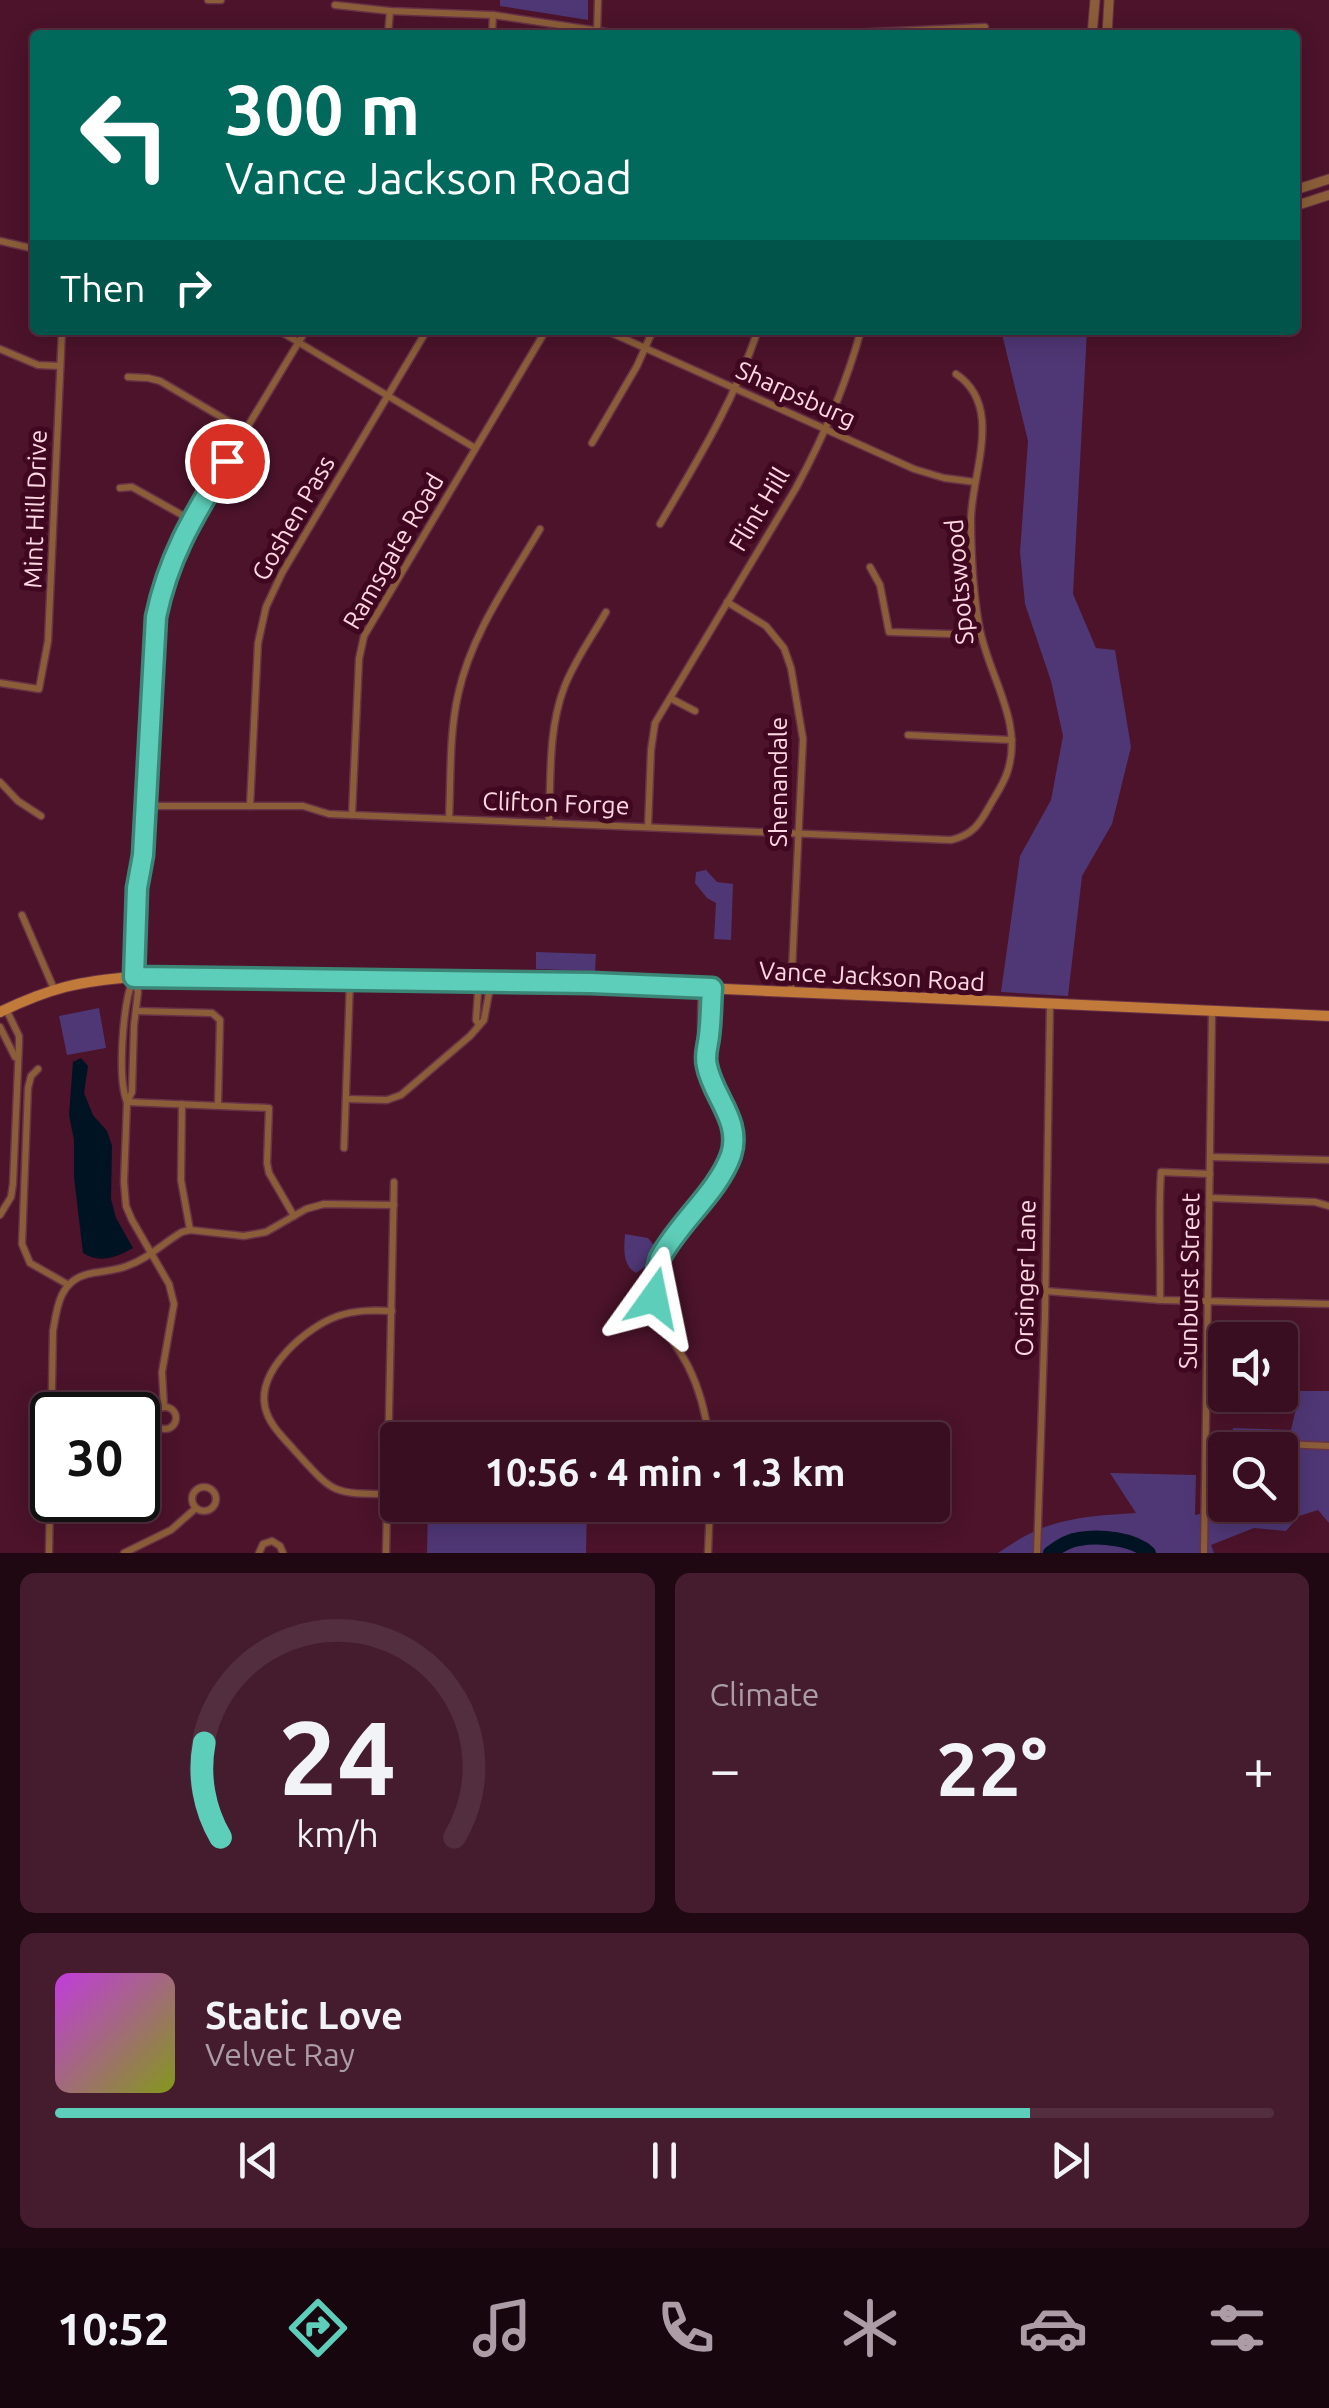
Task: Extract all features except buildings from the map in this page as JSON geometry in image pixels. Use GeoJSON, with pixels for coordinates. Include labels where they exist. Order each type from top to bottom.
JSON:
{"type":"FeatureCollection","features":[{"type":"Feature","properties":{"kind":"main road","name":"Vance Jackson Road"},"geometry":{"type":"LineString","coordinates":[[3,1011],[54,989],[90,980],[134,977],[482,988],[591,983],[1329,1016]]}},
{"type":"Feature","properties":{"kind":"street"},"geometry":{"type":"LineString","coordinates":[[208,0],[221,0]]}},
{"type":"Feature","properties":{"kind":"street"},"geometry":{"type":"LineString","coordinates":[[597,30],[598,0]]}},
{"type":"Feature","properties":{"kind":"street"},"geometry":{"type":"LineString","coordinates":[[1092,30],[1095,0]]}},
{"type":"Feature","properties":{"kind":"street"},"geometry":{"type":"LineString","coordinates":[[1107,30],[1109,0]]}},
{"type":"Feature","properties":{"kind":"street"},"geometry":{"type":"LineString","coordinates":[[335,5],[493,15],[580,30]]}},
{"type":"Feature","properties":{"kind":"street"},"geometry":{"type":"LineString","coordinates":[[388,30],[390,11]]}},
{"type":"Feature","properties":{"kind":"street"},"geometry":{"type":"LineString","coordinates":[[492,30],[493,15]]}},
{"type":"Feature","properties":{"kind":"street"},"geometry":{"type":"LineString","coordinates":[[938,30],[985,27]]}},
{"type":"Feature","properties":{"kind":"street"},"geometry":{"type":"LineString","coordinates":[[1300,189],[1329,180]]}},
{"type":"Feature","properties":{"kind":"street"},"geometry":{"type":"LineString","coordinates":[[1300,204],[1329,195]]}},
{"type":"Feature","properties":{"kind":"street"},"geometry":{"type":"LineString","coordinates":[[0,241],[30,248]]}},
{"type":"Feature","properties":{"kind":"street","name":"Mint Hill Drive"},"geometry":{"type":"LineString","coordinates":[[0,683],[38,689],[50,626],[62,335]]}},
{"type":"Feature","properties":{"kind":"street"},"geometry":{"type":"LineString","coordinates":[[286,335],[475,448]]}},
{"type":"Feature","properties":{"kind":"street"},"geometry":{"type":"LineString","coordinates":[[127,1102],[132,1092],[138,992],[134,977],[137,888],[143,855],[156,617],[162,588],[191,520],[303,335]]}},
{"type":"Feature","properties":{"kind":"street","name":"Goshen Pass"},"geometry":{"type":"LineString","coordinates":[[250,806],[257,657],[266,607],[424,335]]}},
{"type":"Feature","properties":{"kind":"street","name":"Ramsgate Road"},"geometry":{"type":"LineString","coordinates":[[352,815],[359,658],[364,636],[543,335]]}},
{"type":"Feature","properties":{"kind":"street","name":"Sharpsburg"},"geometry":{"type":"LineString","coordinates":[[616,335],[930,475],[975,482]]}},
{"type":"Feature","properties":{"kind":"street"},"geometry":{"type":"LineString","coordinates":[[592,443],[637,366],[650,335]]}},
{"type":"Feature","properties":{"kind":"street"},"geometry":{"type":"LineString","coordinates":[[660,524],[714,433],[756,335]]}},
{"type":"Feature","properties":{"kind":"street","name":"Flint Hill"},"geometry":{"type":"LineString","coordinates":[[648,827],[655,724],[796,488],[848,372],[859,335]]}},
{"type":"Feature","properties":{"kind":"street"},"geometry":{"type":"LineString","coordinates":[[0,349],[38,365],[60,366]]}},
{"type":"Feature","properties":{"kind":"street","name":"Spotswood"},"geometry":{"type":"LineString","coordinates":[[956,374],[969,385],[982,416],[983,438],[972,518],[973,558],[981,635],[1008,713],[1012,740],[1006,777],[981,823],[965,837]]}},
{"type":"Feature","properties":{"kind":"street"},"geometry":{"type":"LineString","coordinates":[[128,377],[160,381],[245,432]]}},
{"type":"Feature","properties":{"kind":"street"},"geometry":{"type":"LineString","coordinates":[[120,488],[132,487],[191,520]]}},
{"type":"Feature","properties":{"kind":"street"},"geometry":{"type":"LineString","coordinates":[[449,818],[453,721],[466,666],[490,615],[540,529]]}},
{"type":"Feature","properties":{"kind":"street"},"geometry":{"type":"LineString","coordinates":[[870,568],[880,585],[889,632],[981,635]]}},
{"type":"Feature","properties":{"kind":"street","name":"Shenandale"},"geometry":{"type":"LineString","coordinates":[[727,602],[771,631],[784,648],[803,738],[791,992]]}},
{"type":"Feature","properties":{"kind":"street"},"geometry":{"type":"LineString","coordinates":[[550,822],[552,743],[558,707],[570,674],[606,612]]}},
{"type":"Feature","properties":{"kind":"street"},"geometry":{"type":"LineString","coordinates":[[670,698],[694,711]]}},
{"type":"Feature","properties":{"kind":"street"},"geometry":{"type":"LineString","coordinates":[[908,735],[1012,740]]}},
{"type":"Feature","properties":{"kind":"street"},"geometry":{"type":"LineString","coordinates":[[0,782],[18,801],[41,816]]}},
{"type":"Feature","properties":{"kind":"street","name":"Clifton Forge"},"geometry":{"type":"LineString","coordinates":[[146,806],[302,806],[329,814],[952,840],[965,837]]}},
{"type":"Feature","properties":{"kind":"street"},"geometry":{"type":"LineString","coordinates":[[22,916],[54,989]]}},
{"type":"Feature","properties":{"kind":"street"},"geometry":{"type":"LineString","coordinates":[[134,977],[124,1024],[125,1198],[132,1220],[169,1284],[174,1304],[163,1360],[164,1407]]}},
{"type":"Feature","properties":{"kind":"street"},"geometry":{"type":"LineString","coordinates":[[344,1148],[350,981]]}},
{"type":"Feature","properties":{"kind":"street"},"geometry":{"type":"LineString","coordinates":[[346,1098],[387,1100],[400,1094],[470,1036],[484,1020],[488,993],[482,988],[472,995],[479,1025]]}},
{"type":"Feature","properties":{"kind":"street"},"geometry":{"type":"LineString","coordinates":[[707,988],[701,1042],[710,1077],[730,1121],[734,1145],[720,1176],[664,1251],[654,1290],[661,1322],[696,1382],[708,1422]]}},
{"type":"Feature","properties":{"kind":"street","name":"Orsinger Lane"},"geometry":{"type":"LineString","coordinates":[[1037,1553],[1050,1004]]}},
{"type":"Feature","properties":{"kind":"street","name":"Sunburst Street"},"geometry":{"type":"LineString","coordinates":[[1204,1553],[1212,1010]]}},
{"type":"Feature","properties":{"kind":"street"},"geometry":{"type":"LineString","coordinates":[[0,1215],[14,1184],[19,1036],[3,1011]]}},
{"type":"Feature","properties":{"kind":"street"},"geometry":{"type":"LineString","coordinates":[[136,1011],[218,1016],[218,1105]]}},
{"type":"Feature","properties":{"kind":"street"},"geometry":{"type":"LineString","coordinates":[[0,1028],[17,1060]]}},
{"type":"Feature","properties":{"kind":"street"},"geometry":{"type":"LineString","coordinates":[[8,1042],[19,1036]]}},
{"type":"Feature","properties":{"kind":"street"},"geometry":{"type":"LineString","coordinates":[[38,1068],[28,1088],[22,1244],[30,1263],[68,1284]]}},
{"type":"Feature","properties":{"kind":"street"},"geometry":{"type":"LineString","coordinates":[[127,1102],[269,1108],[269,1174],[294,1216]]}},
{"type":"Feature","properties":{"kind":"street"},"geometry":{"type":"LineString","coordinates":[[182,1104],[180,1180],[190,1230]]}},
{"type":"Feature","properties":{"kind":"street"},"geometry":{"type":"LineString","coordinates":[[1210,1157],[1329,1160]]}},
{"type":"Feature","properties":{"kind":"street"},"geometry":{"type":"LineString","coordinates":[[1160,1300],[1161,1172],[1210,1174]]}},
{"type":"Feature","properties":{"kind":"street"},"geometry":{"type":"LineString","coordinates":[[389,1422],[394,1182]]}},
{"type":"Feature","properties":{"kind":"street"},"geometry":{"type":"LineString","coordinates":[[1211,1198],[1315,1202],[1329,1206]]}},
{"type":"Feature","properties":{"kind":"street"},"geometry":{"type":"LineString","coordinates":[[49,1553],[53,1331],[59,1299],[68,1284],[83,1275],[127,1266],[190,1230],[244,1236],[266,1232],[324,1204],[394,1204]]}},
{"type":"Feature","properties":{"kind":"street"},"geometry":{"type":"LineString","coordinates":[[1045,1291],[1160,1300],[1329,1304]]}},
{"type":"Feature","properties":{"kind":"street"},"geometry":{"type":"LineString","coordinates":[[380,1494],[344,1493],[326,1485],[275,1428],[264,1398],[266,1382],[276,1363],[314,1329],[356,1312],[392,1311]]}},
{"type":"Feature","properties":{"kind":"street"},"geometry":{"type":"LineString","coordinates":[[1206,1441],[1329,1446]]}},
{"type":"Feature","properties":{"kind":"street"},"geometry":{"type":"LineString","coordinates":[[124,1553],[171,1530],[196,1508]]}},
{"type":"Feature","properties":{"kind":"street"},"geometry":{"type":"LineString","coordinates":[[386,1553],[387,1522]]}},
{"type":"Feature","properties":{"kind":"street"},"geometry":{"type":"LineString","coordinates":[[708,1553],[709,1522]]}},
{"type":"Feature","properties":{"kind":"street"},"geometry":{"type":"LineString","coordinates":[[259,1553],[263,1544],[272,1541],[282,1553]]}},
{"type":"Feature","properties":{"kind":"shaded area"},"geometry":{"type":"Polygon","coordinates":[[[500,0],[588,0],[588,20],[500,6],[500,0]]]}},
{"type":"Feature","properties":{"kind":"shaded area"},"geometry":{"type":"Polygon","coordinates":[[[1002,335],[1087,335],[1073,594],[1096,648],[1115,650],[1131,747],[1112,824],[1082,876],[1068,996],[1001,992],[1020,856],[1051,800],[1063,736],[1051,681],[1025,604],[1020,552],[1028,441],[1002,335]]]}},
{"type":"Feature","properties":{"kind":"shaded area"},"geometry":{"type":"Polygon","coordinates":[[[706,870],[717,882],[733,884],[731,940],[714,939],[716,903],[695,883],[696,872],[706,870]]]}},
{"type":"Feature","properties":{"kind":"shaded area"},"geometry":{"type":"Polygon","coordinates":[[[536,952],[596,954],[595,971],[536,969],[536,952]]]}},
{"type":"Feature","properties":{"kind":"shaded area"},"geometry":{"type":"Polygon","coordinates":[[[99,1008],[106,1048],[67,1055],[59,1016],[99,1008]]]}},
{"type":"Feature","properties":{"kind":"shaded area"},"geometry":{"type":"Polygon","coordinates":[[[625,1234],[648,1238],[657,1249],[652,1262],[636,1273],[626,1261],[625,1234]]]}},
{"type":"Feature","properties":{"kind":"shaded area"},"geometry":{"type":"Polygon","coordinates":[[[1300,1391],[1329,1391],[1329,1523],[1318,1510],[1298,1517],[1298,1432],[1233,1432],[1233,1428],[1291,1430],[1300,1391]]]}},
{"type":"Feature","properties":{"kind":"shaded area"},"geometry":{"type":"Polygon","coordinates":[[[1110,1473],[1196,1475],[1195,1515],[1208,1512],[1208,1522],[1294,1522],[1286,1531],[1254,1528],[1211,1545],[1214,1553],[998,1553],[1028,1534],[1057,1523],[1136,1513],[1110,1473]]]}},
{"type":"Feature","properties":{"kind":"shaded area"},"geometry":{"type":"Polygon","coordinates":[[[428,1522],[587,1522],[586,1553],[427,1553],[428,1522]]]}},
{"type":"Feature","properties":{"kind":"water"},"geometry":{"type":"Polygon","coordinates":[[[81,1058],[88,1066],[84,1093],[112,1146],[111,1199],[116,1218],[133,1248],[108,1258],[83,1253],[69,1115],[73,1062],[81,1058]]]}},
{"type":"Feature","properties":{"kind":"waterway"},"geometry":{"type":"LineString","coordinates":[[1050,1553],[1087,1538],[1126,1541],[1149,1553]]}},
{"type":"Feature","properties":{"kind":"route"},"geometry":{"type":"LineString","coordinates":[[227,461],[172,558],[156,617],[134,977],[712,988],[706,1064],[728,1115],[734,1145],[720,1176],[660,1258],[654,1298]]}}]}
